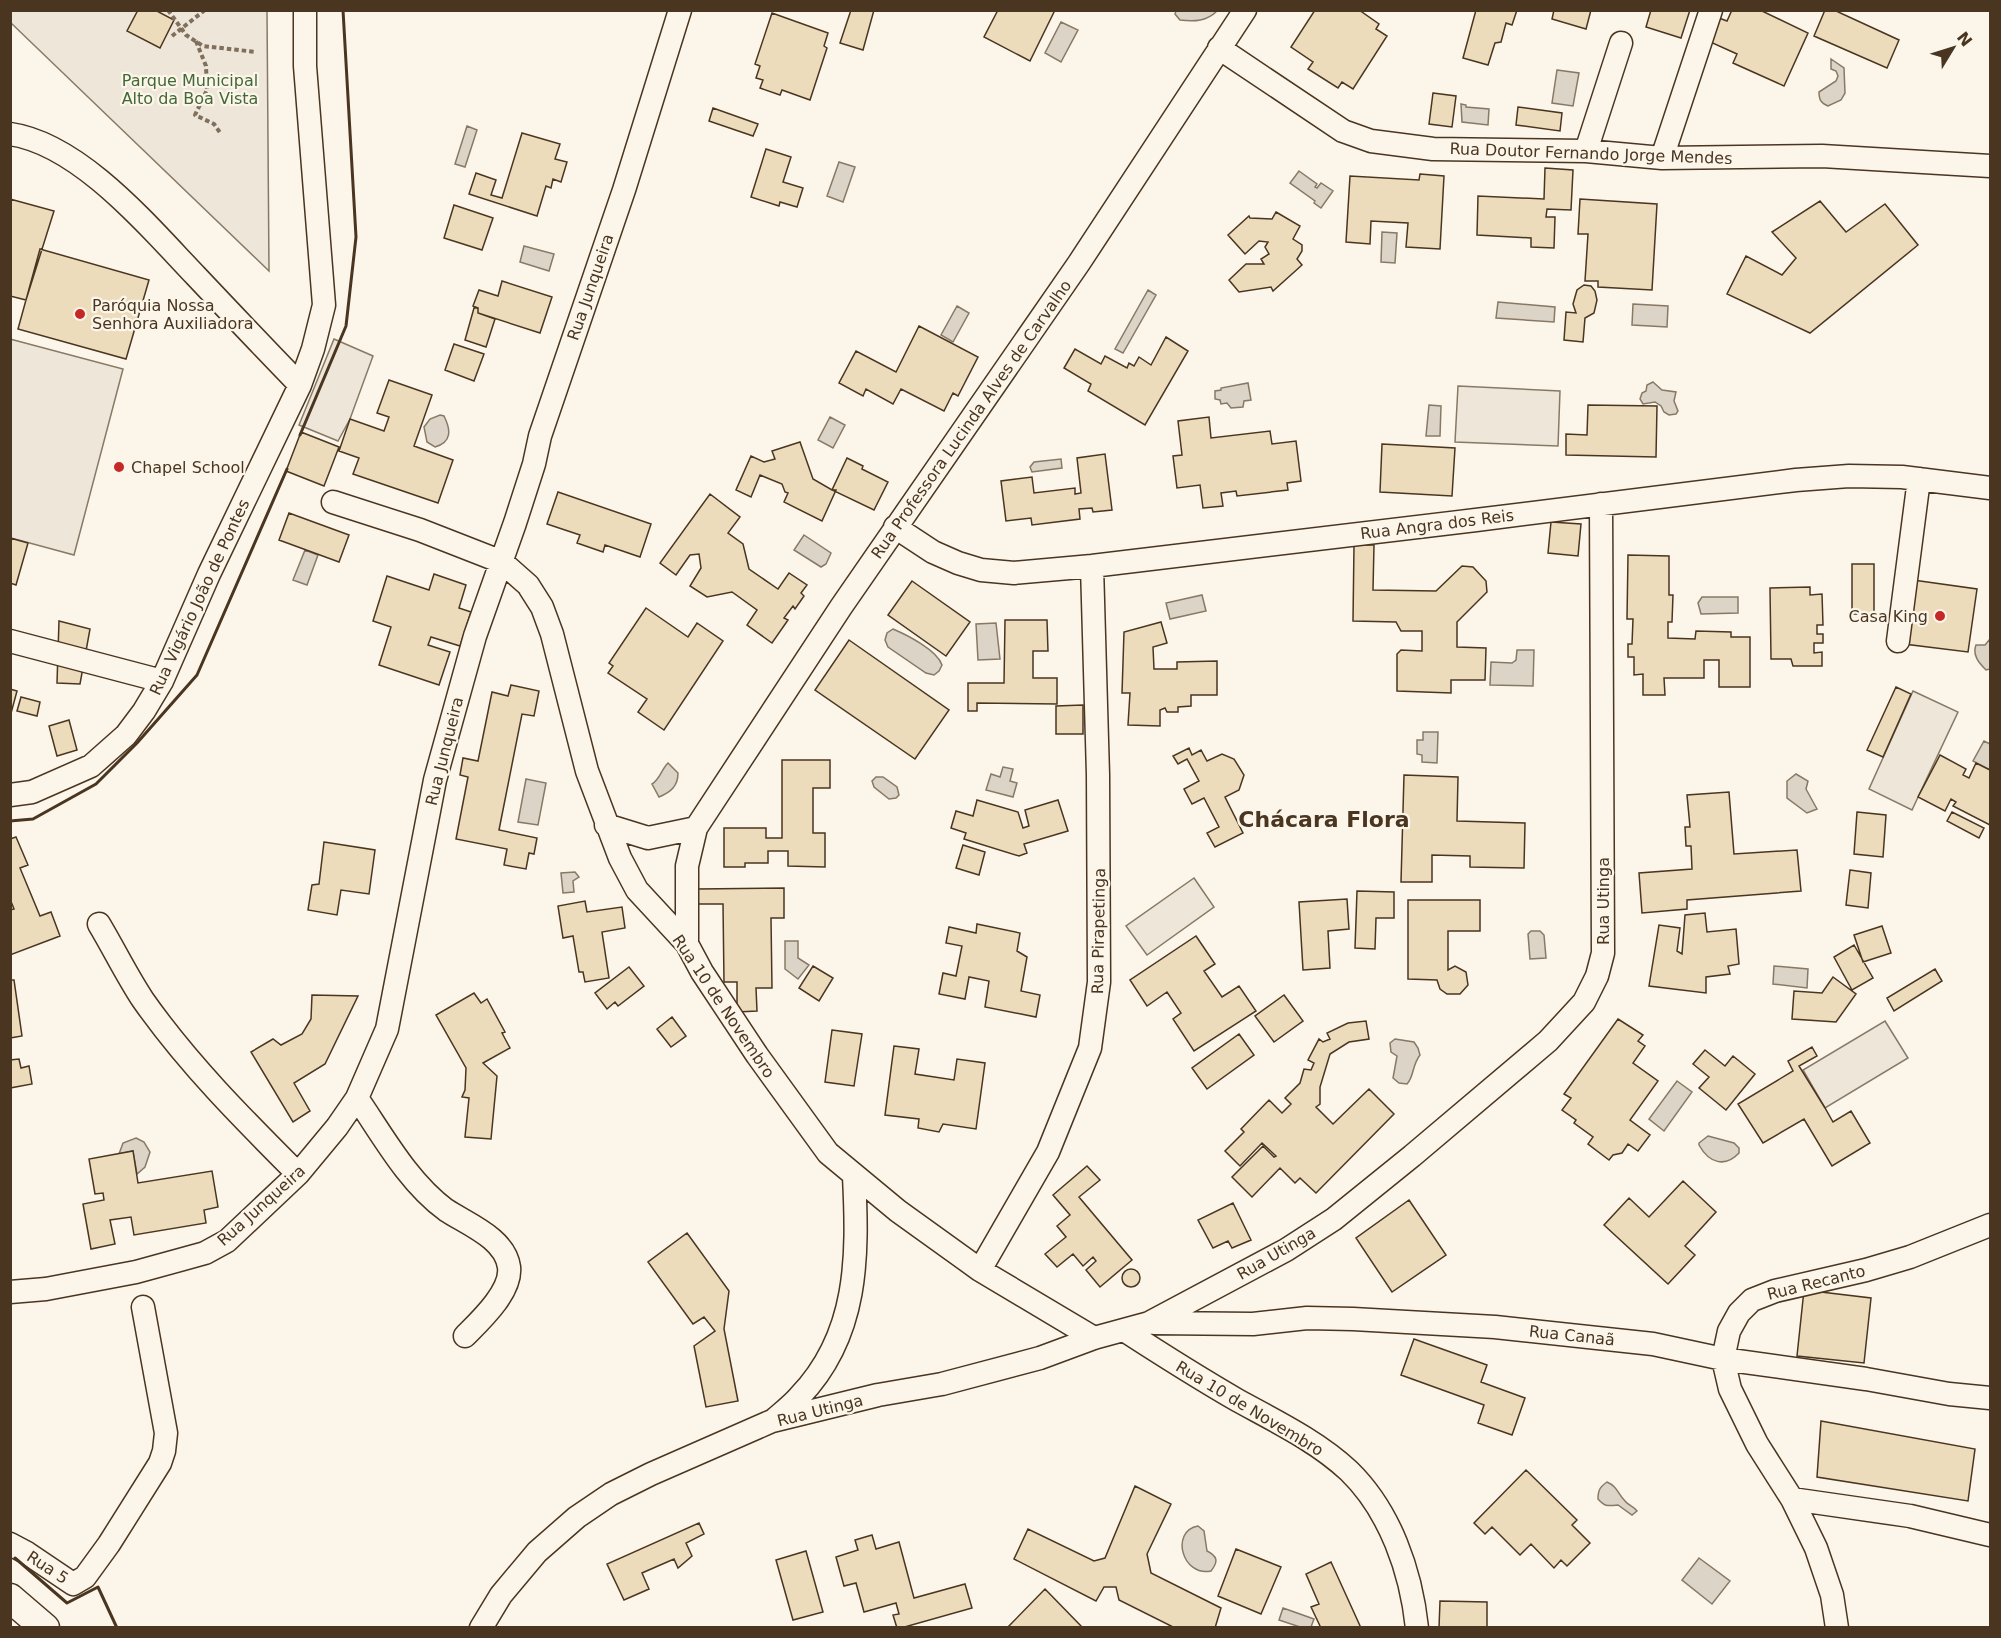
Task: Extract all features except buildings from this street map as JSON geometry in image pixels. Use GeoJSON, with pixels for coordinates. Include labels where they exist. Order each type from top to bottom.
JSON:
{"type":"FeatureCollection","features":[{"type":"Feature","properties":{"kind":"main road"},"geometry":{"type":"LineString","coordinates":[[10,1598],[45,1628]]}},
{"type":"Feature","properties":{"kind":"street","name":"Rua Vigário João de Pontes"},"geometry":{"type":"LineString","coordinates":[[10,795],[32,792],[91,766],[126,735],[144,711],[162,681],[209,574],[300,385],[314,349],[324,305],[306,66],[305,10]]}},
{"type":"Feature","properties":{"kind":"street","name":"Rua Junqueira"},"geometry":{"type":"LineString","coordinates":[[10,1292],[46,1289],[136,1272],[205,1253],[226,1241],[298,1174],[337,1127],[357,1098],[387,1029],[435,780],[476,636],[534,465],[540,436],[624,190],[680,10]]}},
{"type":"Feature","properties":{"kind":"street","name":"Rua Professora Lucinda Alves de Carvalho"},"geometry":{"type":"LineString","coordinates":[[687,944],[687,866],[696,828],[895,526],[1066,282],[1245,10]]}},
{"type":"Feature","properties":{"kind":"street"},"geometry":{"type":"LineString","coordinates":[[1662,158],[1711,10]]}},
{"type":"Feature","properties":{"kind":"street"},"geometry":{"type":"LineString","coordinates":[[1586,151],[1620,43]]}},
{"type":"Feature","properties":{"kind":"street","name":"Rua Doutor Fernando Jorge Mendes"},"geometry":{"type":"LineString","coordinates":[[1219,48],[1318,116],[1343,131],[1371,141],[1433,149],[1586,151],[1662,158],[1822,156],[1990,166]]}},
{"type":"Feature","properties":{"kind":"street"},"geometry":{"type":"LineString","coordinates":[[10,134],[27,136],[60,152],[91,173],[138,215],[300,385]]}},
{"type":"Feature","properties":{"kind":"street","name":"Rua Angra dos Reis"},"geometry":{"type":"LineString","coordinates":[[895,526],[933,552],[958,563],[981,570],[1014,573],[1092,566],[1796,480],[1849,476],[1919,479],[1990,488]]}},
{"type":"Feature","properties":{"kind":"street"},"geometry":{"type":"LineString","coordinates":[[1898,641],[1919,479]]}},
{"type":"Feature","properties":{"kind":"street","name":"Rua 10 de Novembro"},"geometry":{"type":"LineString","coordinates":[[333,502],[420,530],[502,562],[528,585],[542,607],[552,634],[587,771],[620,858],[637,890],[687,944],[702,972],[778,1087],[828,1153],[898,1211],[980,1270],[1094,1338]]}},
{"type":"Feature","properties":{"kind":"street","name":"Rua Utinga"},"geometry":{"type":"LineString","coordinates":[[481,1628],[501,1595],[537,1552],[577,1517],[611,1494],[651,1474],[772,1421],[878,1395],[942,1384],[1040,1358],[1094,1338],[1149,1323],[1286,1250],[1334,1219],[1413,1156],[1548,1041],[1584,1002],[1597,976],[1603,953],[1601,504]]}},
{"type":"Feature","properties":{"kind":"street","name":"Rua Pirapetinga"},"geometry":{"type":"LineString","coordinates":[[980,1270],[1048,1152],[1090,1048],[1099,982],[1098,775],[1092,566]]}},
{"type":"Feature","properties":{"kind":"street"},"geometry":{"type":"LineString","coordinates":[[10,641],[162,681]]}},
{"type":"Feature","properties":{"kind":"street"},"geometry":{"type":"LineString","coordinates":[[606,825],[648,838],[696,828]]}},
{"type":"Feature","properties":{"kind":"street"},"geometry":{"type":"LineString","coordinates":[[99,924],[142,999],[183,1054],[235,1112],[298,1174]]}},
{"type":"Feature","properties":{"kind":"street"},"geometry":{"type":"LineString","coordinates":[[357,1098],[423,1189],[445,1209],[500,1247],[507,1261],[509,1270],[506,1284],[492,1307],[465,1336]]}},
{"type":"Feature","properties":{"kind":"street"},"geometry":{"type":"LineString","coordinates":[[772,1421],[800,1396],[826,1361],[838,1338],[852,1298],[855,1254],[854,1176]]}},
{"type":"Feature","properties":{"kind":"street","name":"Rua Recanto"},"geometry":{"type":"LineString","coordinates":[[1837,1628],[1832,1595],[1816,1548],[1792,1499],[1757,1444],[1730,1389],[1723,1359],[1729,1331],[1739,1312],[1752,1300],[1775,1291],[1866,1270],[1910,1257],[1990,1224]]}},
{"type":"Feature","properties":{"kind":"street","name":"Rua 5"},"geometry":{"type":"LineString","coordinates":[[10,1544],[73,1584],[86,1577],[160,1463],[166,1432],[143,1306]]}},
{"type":"Feature","properties":{"kind":"street","name":"Rua Canaã"},"geometry":{"type":"LineString","coordinates":[[1149,1323],[1253,1324],[1318,1318],[1495,1327],[1653,1344],[1723,1359],[1990,1398]]}},
{"type":"Feature","properties":{"kind":"street","name":"Rua 10 de Novembro"},"geometry":{"type":"LineString","coordinates":[[1124,1330],[1292,1430],[1348,1471],[1365,1490],[1387,1524],[1405,1564],[1414,1601],[1417,1628]]}},
{"type":"Feature","properties":{"kind":"street"},"geometry":{"type":"LineString","coordinates":[[1792,1499],[1910,1516],[1990,1534]]}},
{"type":"Feature","properties":{"kind":"path"},"geometry":{"type":"LineString","coordinates":[[168,10],[186,35],[203,46],[256,52]]}},
{"type":"Feature","properties":{"kind":"path"},"geometry":{"type":"LineString","coordinates":[[172,36],[205,10]]}},
{"type":"Feature","properties":{"kind":"path"},"geometry":{"type":"LineString","coordinates":[[196,41],[206,66],[207,90],[195,115],[214,124],[221,135]]}},
{"type":"Feature","properties":{"kind":"green space","name":"Parque Municipal Alto da Boa Vista"},"geometry":{"type":"Polygon","coordinates":[[[10,11],[267,11],[269,271],[11,23],[10,11]]]}},
{"type":"Feature","properties":{"kind":"green space"},"geometry":{"type":"Polygon","coordinates":[[[10,339],[123,369],[74,555],[11,538],[10,339]]]}},
{"type":"Feature","properties":{"kind":"green space"},"geometry":{"type":"Polygon","coordinates":[[[334,339],[373,356],[350,419],[338,441],[299,425],[334,339]]]}},
{"type":"Feature","properties":{"kind":"green space"},"geometry":{"type":"Polygon","coordinates":[[[1458,386],[1560,391],[1558,446],[1455,442],[1458,386]]]}},
{"type":"Feature","properties":{"kind":"green space"},"geometry":{"type":"Polygon","coordinates":[[[1913,691],[1958,712],[1912,810],[1869,789],[1913,691]]]}},
{"type":"Feature","properties":{"kind":"green space"},"geometry":{"type":"Polygon","coordinates":[[[1194,878],[1214,907],[1147,955],[1126,926],[1194,878]]]}},
{"type":"Feature","properties":{"kind":"green space"},"geometry":{"type":"Polygon","coordinates":[[[1885,1021],[1908,1058],[1825,1108],[1803,1070],[1885,1021]]]}},
{"type":"Feature","properties":{"kind":"shaded area"},"geometry":{"type":"Polygon","coordinates":[[[1176,10],[1217,11],[1205,19],[1191,21],[1180,20],[1175,14],[1176,10]]]}},
{"type":"Feature","properties":{"kind":"shaded area"},"geometry":{"type":"Polygon","coordinates":[[[1061,22],[1078,30],[1061,62],[1045,53],[1061,22]]]}},
{"type":"Feature","properties":{"kind":"shaded area"},"geometry":{"type":"Polygon","coordinates":[[[1831,59],[1844,68],[1845,93],[1841,100],[1828,106],[1821,101],[1819,92],[1836,81],[1838,76],[1836,71],[1831,69],[1831,59]]]}},
{"type":"Feature","properties":{"kind":"shaded area"},"geometry":{"type":"Polygon","coordinates":[[[1557,70],[1579,73],[1573,106],[1552,103],[1557,70]]]}},
{"type":"Feature","properties":{"kind":"shaded area"},"geometry":{"type":"Polygon","coordinates":[[[1461,104],[1466,107],[1489,109],[1488,125],[1462,122],[1461,104]]]}},
{"type":"Feature","properties":{"kind":"shaded area"},"geometry":{"type":"Polygon","coordinates":[[[467,126],[477,130],[465,167],[455,164],[467,126]]]}},
{"type":"Feature","properties":{"kind":"shaded area"},"geometry":{"type":"Polygon","coordinates":[[[839,162],[855,167],[843,202],[827,196],[839,162]]]}},
{"type":"Feature","properties":{"kind":"shaded area"},"geometry":{"type":"Polygon","coordinates":[[[1299,171],[1317,184],[1315,187],[1317,188],[1321,183],[1333,191],[1321,208],[1290,183],[1299,171]]]}},
{"type":"Feature","properties":{"kind":"shaded area"},"geometry":{"type":"Polygon","coordinates":[[[1382,232],[1397,233],[1395,263],[1381,262],[1382,232]]]}},
{"type":"Feature","properties":{"kind":"shaded area"},"geometry":{"type":"Polygon","coordinates":[[[524,246],[554,254],[549,271],[520,262],[524,246]]]}},
{"type":"Feature","properties":{"kind":"shaded area"},"geometry":{"type":"Polygon","coordinates":[[[1148,290],[1156,295],[1123,353],[1115,349],[1148,290]]]}},
{"type":"Feature","properties":{"kind":"shaded area"},"geometry":{"type":"Polygon","coordinates":[[[1498,302],[1555,307],[1554,322],[1496,318],[1498,302]]]}},
{"type":"Feature","properties":{"kind":"shaded area"},"geometry":{"type":"Polygon","coordinates":[[[1633,304],[1668,306],[1667,327],[1632,325],[1633,304]]]}},
{"type":"Feature","properties":{"kind":"shaded area"},"geometry":{"type":"Polygon","coordinates":[[[957,306],[969,313],[953,342],[941,335],[957,306]]]}},
{"type":"Feature","properties":{"kind":"shaded area"},"geometry":{"type":"Polygon","coordinates":[[[1653,382],[1662,390],[1676,392],[1674,401],[1678,411],[1676,414],[1669,415],[1655,402],[1643,404],[1640,399],[1642,393],[1646,391],[1647,385],[1653,382]]]}},
{"type":"Feature","properties":{"kind":"shaded area"},"geometry":{"type":"Polygon","coordinates":[[[1248,383],[1251,400],[1244,401],[1243,407],[1231,408],[1227,403],[1221,404],[1220,400],[1215,399],[1215,391],[1221,388],[1248,383]]]}},
{"type":"Feature","properties":{"kind":"shaded area"},"geometry":{"type":"Polygon","coordinates":[[[1429,405],[1441,406],[1440,436],[1426,436],[1429,405]]]}},
{"type":"Feature","properties":{"kind":"shaded area"},"geometry":{"type":"Polygon","coordinates":[[[440,415],[444,416],[449,431],[445,442],[435,447],[427,442],[424,427],[430,419],[440,415]]]}},
{"type":"Feature","properties":{"kind":"shaded area"},"geometry":{"type":"Polygon","coordinates":[[[830,417],[845,425],[833,448],[818,440],[830,417]]]}},
{"type":"Feature","properties":{"kind":"shaded area"},"geometry":{"type":"Polygon","coordinates":[[[1061,459],[1062,468],[1032,472],[1030,467],[1034,462],[1061,459]]]}},
{"type":"Feature","properties":{"kind":"shaded area"},"geometry":{"type":"Polygon","coordinates":[[[804,535],[831,553],[826,564],[821,567],[794,550],[804,535]]]}},
{"type":"Feature","properties":{"kind":"shaded area"},"geometry":{"type":"Polygon","coordinates":[[[305,550],[318,555],[307,585],[293,580],[305,550]]]}},
{"type":"Feature","properties":{"kind":"shaded area"},"geometry":{"type":"Polygon","coordinates":[[[1202,595],[1206,611],[1170,619],[1166,603],[1202,595]]]}},
{"type":"Feature","properties":{"kind":"shaded area"},"geometry":{"type":"Polygon","coordinates":[[[1702,597],[1738,597],[1738,613],[1701,614],[1698,603],[1702,597]]]}},
{"type":"Feature","properties":{"kind":"shaded area"},"geometry":{"type":"Polygon","coordinates":[[[996,623],[1000,659],[978,660],[976,624],[996,623]]]}},
{"type":"Feature","properties":{"kind":"shaded area"},"geometry":{"type":"Polygon","coordinates":[[[893,629],[934,654],[942,665],[939,671],[934,675],[926,673],[888,647],[885,640],[887,633],[893,629]]]}},
{"type":"Feature","properties":{"kind":"shaded area"},"geometry":{"type":"Polygon","coordinates":[[[1990,639],[1990,669],[1986,670],[1977,659],[1975,649],[1976,645],[1985,645],[1990,639]]]}},
{"type":"Feature","properties":{"kind":"shaded area"},"geometry":{"type":"Polygon","coordinates":[[[1517,650],[1534,650],[1533,686],[1490,685],[1491,662],[1512,663],[1516,660],[1517,650]]]}},
{"type":"Feature","properties":{"kind":"shaded area"},"geometry":{"type":"Polygon","coordinates":[[[1423,732],[1438,732],[1437,763],[1422,762],[1422,755],[1417,754],[1417,740],[1423,740],[1423,732]]]}},
{"type":"Feature","properties":{"kind":"shaded area"},"geometry":{"type":"Polygon","coordinates":[[[1984,741],[1990,744],[1990,770],[1973,761],[1984,741]]]}},
{"type":"Feature","properties":{"kind":"shaded area"},"geometry":{"type":"Polygon","coordinates":[[[668,763],[678,773],[677,782],[670,791],[659,797],[652,784],[668,763]]]}},
{"type":"Feature","properties":{"kind":"shaded area"},"geometry":{"type":"Polygon","coordinates":[[[1003,767],[1013,769],[1010,781],[1017,783],[1013,797],[986,790],[991,774],[1000,777],[1003,767]]]}},
{"type":"Feature","properties":{"kind":"shaded area"},"geometry":{"type":"Polygon","coordinates":[[[1796,774],[1808,781],[1806,789],[1817,809],[1807,813],[1787,798],[1787,781],[1796,774]]]}},
{"type":"Feature","properties":{"kind":"shaded area"},"geometry":{"type":"Polygon","coordinates":[[[876,777],[883,777],[897,787],[899,795],[889,799],[874,787],[872,781],[876,777]]]}},
{"type":"Feature","properties":{"kind":"shaded area"},"geometry":{"type":"Polygon","coordinates":[[[526,779],[546,783],[538,825],[518,822],[526,779]]]}},
{"type":"Feature","properties":{"kind":"shaded area"},"geometry":{"type":"Polygon","coordinates":[[[575,872],[579,877],[573,881],[574,892],[563,893],[561,873],[575,872]]]}},
{"type":"Feature","properties":{"kind":"shaded area"},"geometry":{"type":"Polygon","coordinates":[[[1531,931],[1540,931],[1544,935],[1546,958],[1530,959],[1528,934],[1531,931]]]}},
{"type":"Feature","properties":{"kind":"shaded area"},"geometry":{"type":"Polygon","coordinates":[[[785,941],[798,941],[798,958],[809,965],[798,979],[785,969],[785,941]]]}},
{"type":"Feature","properties":{"kind":"shaded area"},"geometry":{"type":"Polygon","coordinates":[[[1774,966],[1808,969],[1807,988],[1773,984],[1774,966]]]}},
{"type":"Feature","properties":{"kind":"shaded area"},"geometry":{"type":"Polygon","coordinates":[[[1395,1039],[1414,1042],[1420,1055],[1407,1084],[1399,1083],[1393,1078],[1397,1056],[1391,1052],[1390,1043],[1395,1039]]]}},
{"type":"Feature","properties":{"kind":"shaded area"},"geometry":{"type":"Polygon","coordinates":[[[1677,1081],[1692,1092],[1664,1131],[1649,1119],[1677,1081]]]}},
{"type":"Feature","properties":{"kind":"shaded area"},"geometry":{"type":"Polygon","coordinates":[[[1708,1136],[1734,1143],[1739,1148],[1739,1153],[1728,1161],[1712,1159],[1699,1145],[1708,1136]]]}},
{"type":"Feature","properties":{"kind":"shaded area"},"geometry":{"type":"Polygon","coordinates":[[[136,1138],[144,1142],[150,1152],[145,1167],[137,1174],[133,1151],[119,1154],[123,1143],[136,1138]]]}},
{"type":"Feature","properties":{"kind":"shaded area"},"geometry":{"type":"Polygon","coordinates":[[[1607,1482],[1637,1511],[1632,1515],[1618,1505],[1607,1505],[1600,1502],[1599,1491],[1607,1482]]]}},
{"type":"Feature","properties":{"kind":"shaded area"},"geometry":{"type":"Polygon","coordinates":[[[1198,1526],[1204,1531],[1207,1551],[1216,1559],[1211,1571],[1201,1571],[1193,1567],[1183,1553],[1184,1536],[1189,1530],[1198,1526]]]}},
{"type":"Feature","properties":{"kind":"shaded area"},"geometry":{"type":"Polygon","coordinates":[[[1699,1558],[1730,1581],[1712,1604],[1682,1580],[1699,1558]]]}},
{"type":"Feature","properties":{"kind":"shaded area"},"geometry":{"type":"Polygon","coordinates":[[[1283,1608],[1314,1619],[1311,1627],[1300,1627],[1279,1620],[1283,1608]]]}},
{"type":"Feature","properties":{"kind":"wall"},"geometry":{"type":"LineString","coordinates":[[300,435],[346,326],[356,237],[343,10]]}},
{"type":"Feature","properties":{"kind":"wall"},"geometry":{"type":"LineString","coordinates":[[10,821],[33,819],[96,784],[137,743],[197,675],[287,469]]}},
{"type":"Feature","properties":{"kind":"wall"},"geometry":{"type":"LineString","coordinates":[[15,1558],[67,1603],[98,1587],[117,1628]]}},
{"type":"Feature","properties":{"kind":"place","name":"Paróquia Nossa Senhora Auxiliadora"},"geometry":{"type":"Point","coordinates":[80,314]}},
{"type":"Feature","properties":{"kind":"place","name":"Chapel School"},"geometry":{"type":"Point","coordinates":[119,467]}},
{"type":"Feature","properties":{"kind":"place","name":"Casa King"},"geometry":{"type":"Point","coordinates":[1940,616]}},
{"type":"Feature","properties":{"kind":"district","name":"Chácara Flora"},"geometry":{"type":"Point","coordinates":[1324,819]}}]}
